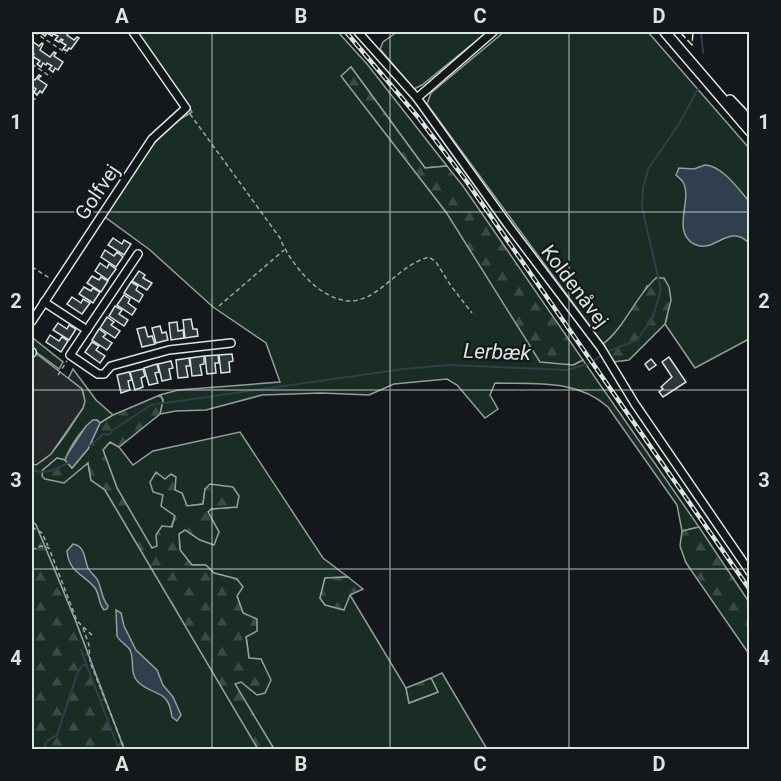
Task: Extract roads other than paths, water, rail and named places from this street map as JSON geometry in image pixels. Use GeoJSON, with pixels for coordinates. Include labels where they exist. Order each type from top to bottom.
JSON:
{"type":"FeatureCollection","features":[{"type":"Feature","properties":{"kind":"street","name":"Golfvej"},"geometry":{"type":"LineString","coordinates":[[32,321],[152,139],[186,108],[133,32]]}},
{"type":"Feature","properties":{"kind":"street","name":"Koldenåvej"},"geometry":{"type":"LineString","coordinates":[[358,32],[417,98],[508,225],[602,348],[634,404],[750,572]]}},
{"type":"Feature","properties":{"kind":"street"},"geometry":{"type":"LineString","coordinates":[[417,98],[494,32]]}},
{"type":"Feature","properties":{"kind":"street"},"geometry":{"type":"LineString","coordinates":[[665,32],[750,131]]}},
{"type":"Feature","properties":{"kind":"street"},"geometry":{"type":"LineString","coordinates":[[710,82],[750,120]]}},
{"type":"Feature","properties":{"kind":"street"},"geometry":{"type":"LineString","coordinates":[[138,254],[70,356],[98,374],[104,374],[111,366],[169,350],[231,343]]}},
{"type":"Feature","properties":{"kind":"street"},"geometry":{"type":"LineString","coordinates":[[44,302],[87,330]]}},
{"type":"Feature","properties":{"kind":"water"},"geometry":{"type":"Polygon","coordinates":[[[705,165],[718,169],[749,201],[749,243],[741,237],[734,236],[708,246],[701,246],[687,238],[683,223],[685,189],[683,182],[676,175],[679,168],[694,169],[705,165]]]}},
{"type":"Feature","properties":{"kind":"water"},"geometry":{"type":"Polygon","coordinates":[[[93,420],[100,423],[88,449],[72,468],[65,460],[67,455],[86,426],[93,420]]]}},
{"type":"Feature","properties":{"kind":"water"},"geometry":{"type":"Polygon","coordinates":[[[73,544],[80,547],[84,553],[88,568],[99,582],[108,606],[107,609],[104,610],[102,607],[98,593],[91,583],[71,564],[67,551],[73,544]]]}},
{"type":"Feature","properties":{"kind":"water"},"geometry":{"type":"Polygon","coordinates":[[[116,610],[121,613],[124,626],[136,650],[157,670],[163,685],[173,697],[181,715],[177,721],[172,717],[168,702],[164,697],[144,687],[135,678],[130,650],[117,636],[116,610]]]}},
{"type":"Feature","properties":{"kind":"waterway"},"geometry":{"type":"LineString","coordinates":[[701,32],[703,53]]}},
{"type":"Feature","properties":{"kind":"waterway","name":"Lerbæk"},"geometry":{"type":"LineString","coordinates":[[90,446],[103,434],[109,435],[151,405],[404,369],[448,365],[567,370],[588,364],[609,351],[637,340],[652,319],[661,290],[642,207],[643,188],[648,169],[679,124],[698,89]]}},
{"type":"Feature","properties":{"kind":"waterway","name":"Lerbæk"},"geometry":{"type":"LineString","coordinates":[[32,470],[46,472],[68,463]]}},
{"type":"Feature","properties":{"kind":"waterway"},"geometry":{"type":"LineString","coordinates":[[81,650],[119,750]]}},
{"type":"Feature","properties":{"kind":"waterway"},"geometry":{"type":"LineString","coordinates":[[44,750],[46,742],[57,735],[77,674],[86,664]]}},
{"type":"Feature","properties":{"kind":"railway"},"geometry":{"type":"LineString","coordinates":[[346,32],[418,117],[467,182],[750,590]]}}]}
